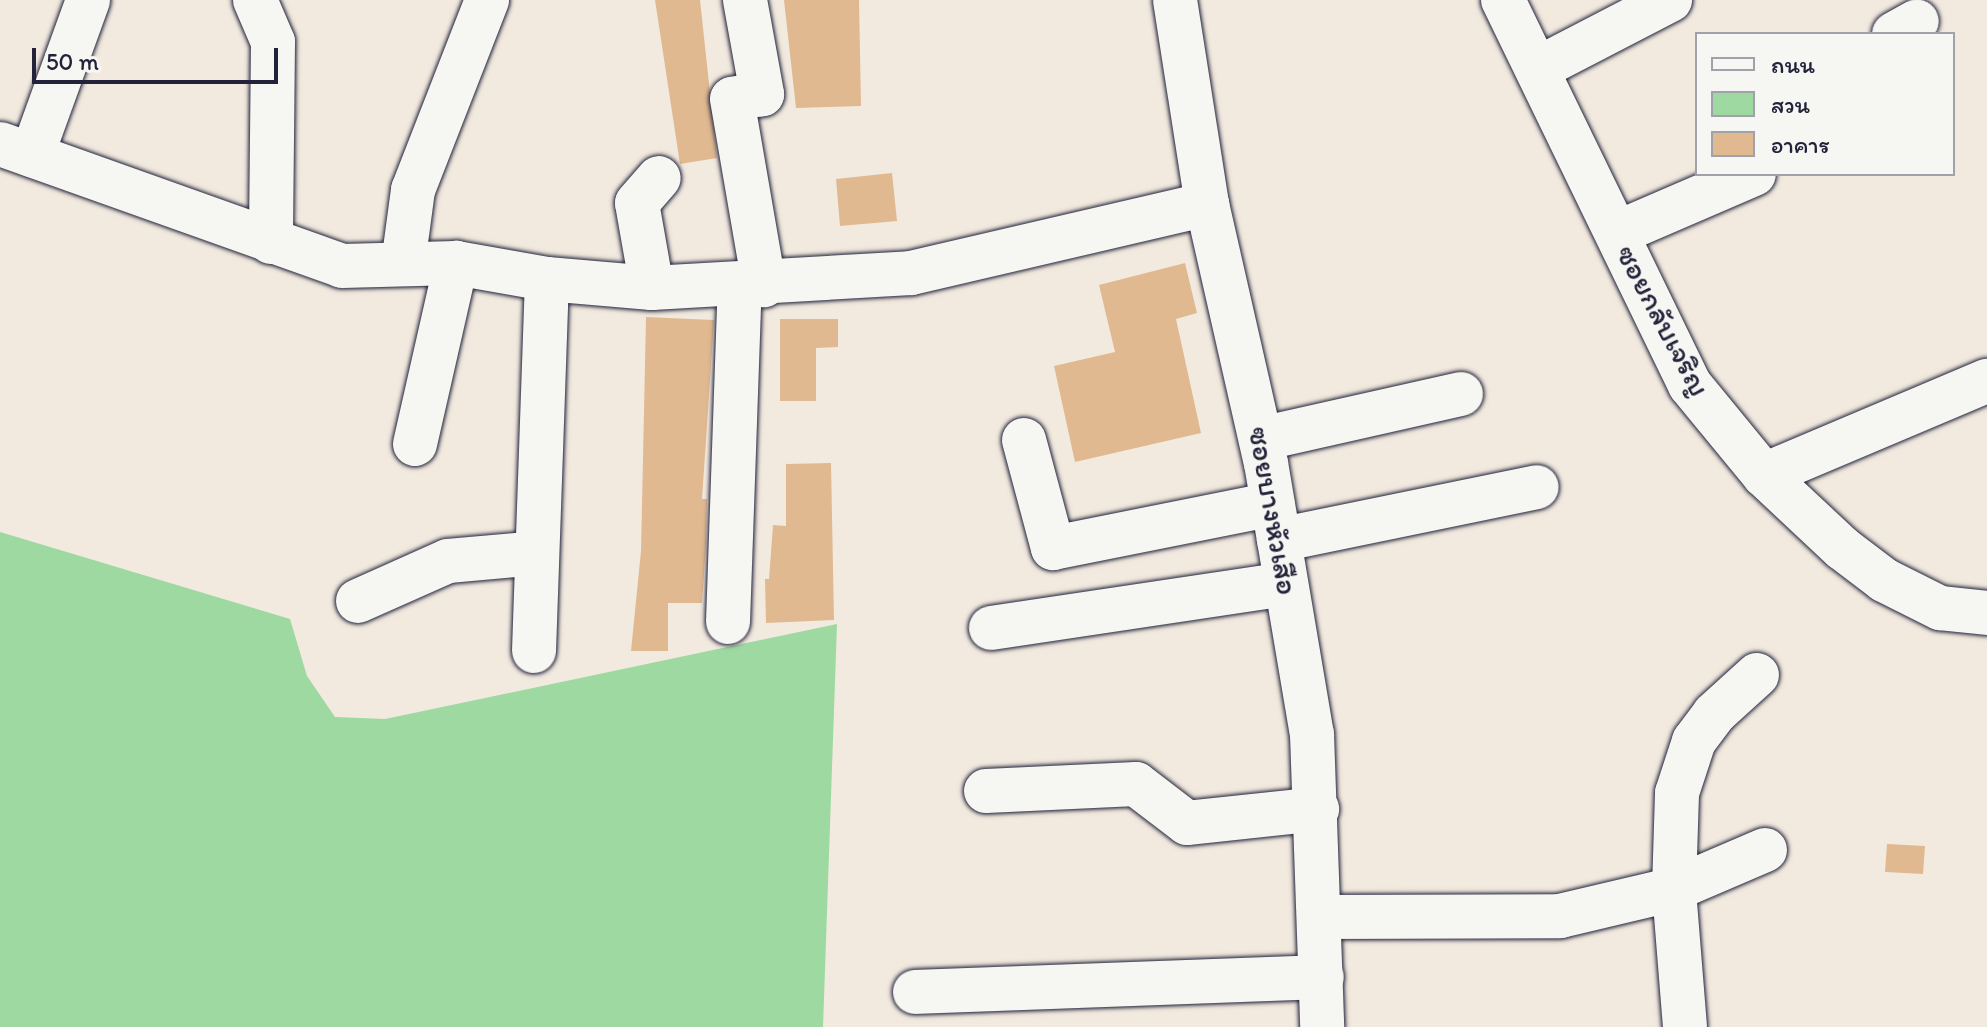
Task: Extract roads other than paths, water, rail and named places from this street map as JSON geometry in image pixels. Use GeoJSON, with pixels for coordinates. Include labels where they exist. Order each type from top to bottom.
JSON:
{"type":"FeatureCollection","features":[{"type":"Feature","properties":{"kind":"street"},"geometry":{"type":"LineString","coordinates":[[88,0],[16,149],[342,266],[456,263],[547,279],[652,288],[752,285],[911,273],[1207,204]]}},
{"type":"Feature","properties":{"kind":"street"},"geometry":{"type":"LineString","coordinates":[[255,0],[273,42],[271,242]]}},
{"type":"Feature","properties":{"kind":"street"},"geometry":{"type":"LineString","coordinates":[[403,264],[413,190],[487,0]]}},
{"type":"Feature","properties":{"kind":"street"},"geometry":{"type":"LineString","coordinates":[[728,622],[752,285],[732,99],[762,94],[745,0]]}},
{"type":"Feature","properties":{"kind":"street","name":"ซอยบางหัวเสือ"},"geometry":{"type":"LineString","coordinates":[[1175,0],[1207,204],[1261,439],[1312,734],[1322,917],[1322,1027]]}},
{"type":"Feature","properties":{"kind":"street","name":"ซอยกลับเจริญ"},"geometry":{"type":"LineString","coordinates":[[1503,0],[1690,385],[1764,475],[1842,548],[1884,580],[1940,608],[1987,613]]}},
{"type":"Feature","properties":{"kind":"street"},"geometry":{"type":"LineString","coordinates":[[1537,69],[1670,0]]}},
{"type":"Feature","properties":{"kind":"street"},"geometry":{"type":"LineString","coordinates":[[1617,233],[1749,176]]}},
{"type":"Feature","properties":{"kind":"street"},"geometry":{"type":"LineString","coordinates":[[652,288],[637,203],[659,178]]}},
{"type":"Feature","properties":{"kind":"street"},"geometry":{"type":"LineString","coordinates":[[415,444],[456,263]]}},
{"type":"Feature","properties":{"kind":"street"},"geometry":{"type":"LineString","coordinates":[[534,651],[547,279]]}},
{"type":"Feature","properties":{"kind":"street"},"geometry":{"type":"LineString","coordinates":[[1764,475],[1987,381]]}},
{"type":"Feature","properties":{"kind":"street"},"geometry":{"type":"LineString","coordinates":[[1261,439],[1461,394]]}},
{"type":"Feature","properties":{"kind":"street"},"geometry":{"type":"LineString","coordinates":[[1024,440],[1053,548],[1537,487]]}},
{"type":"Feature","properties":{"kind":"street"},"geometry":{"type":"LineString","coordinates":[[358,601],[448,561],[537,553]]}},
{"type":"Feature","properties":{"kind":"street"},"geometry":{"type":"LineString","coordinates":[[991,628],[1286,584]]}},
{"type":"Feature","properties":{"kind":"street"},"geometry":{"type":"LineString","coordinates":[[1685,1027],[1674,889],[1677,793],[1685,766],[1714,714],[1757,675]]}},
{"type":"Feature","properties":{"kind":"street"},"geometry":{"type":"LineString","coordinates":[[986,791],[1136,784],[1187,823],[1317,809]]}},
{"type":"Feature","properties":{"kind":"street"},"geometry":{"type":"LineString","coordinates":[[1322,917],[1560,916],[1674,889],[1765,850]]}},
{"type":"Feature","properties":{"kind":"street"},"geometry":{"type":"LineString","coordinates":[[915,992],[1322,977]]}}]}
